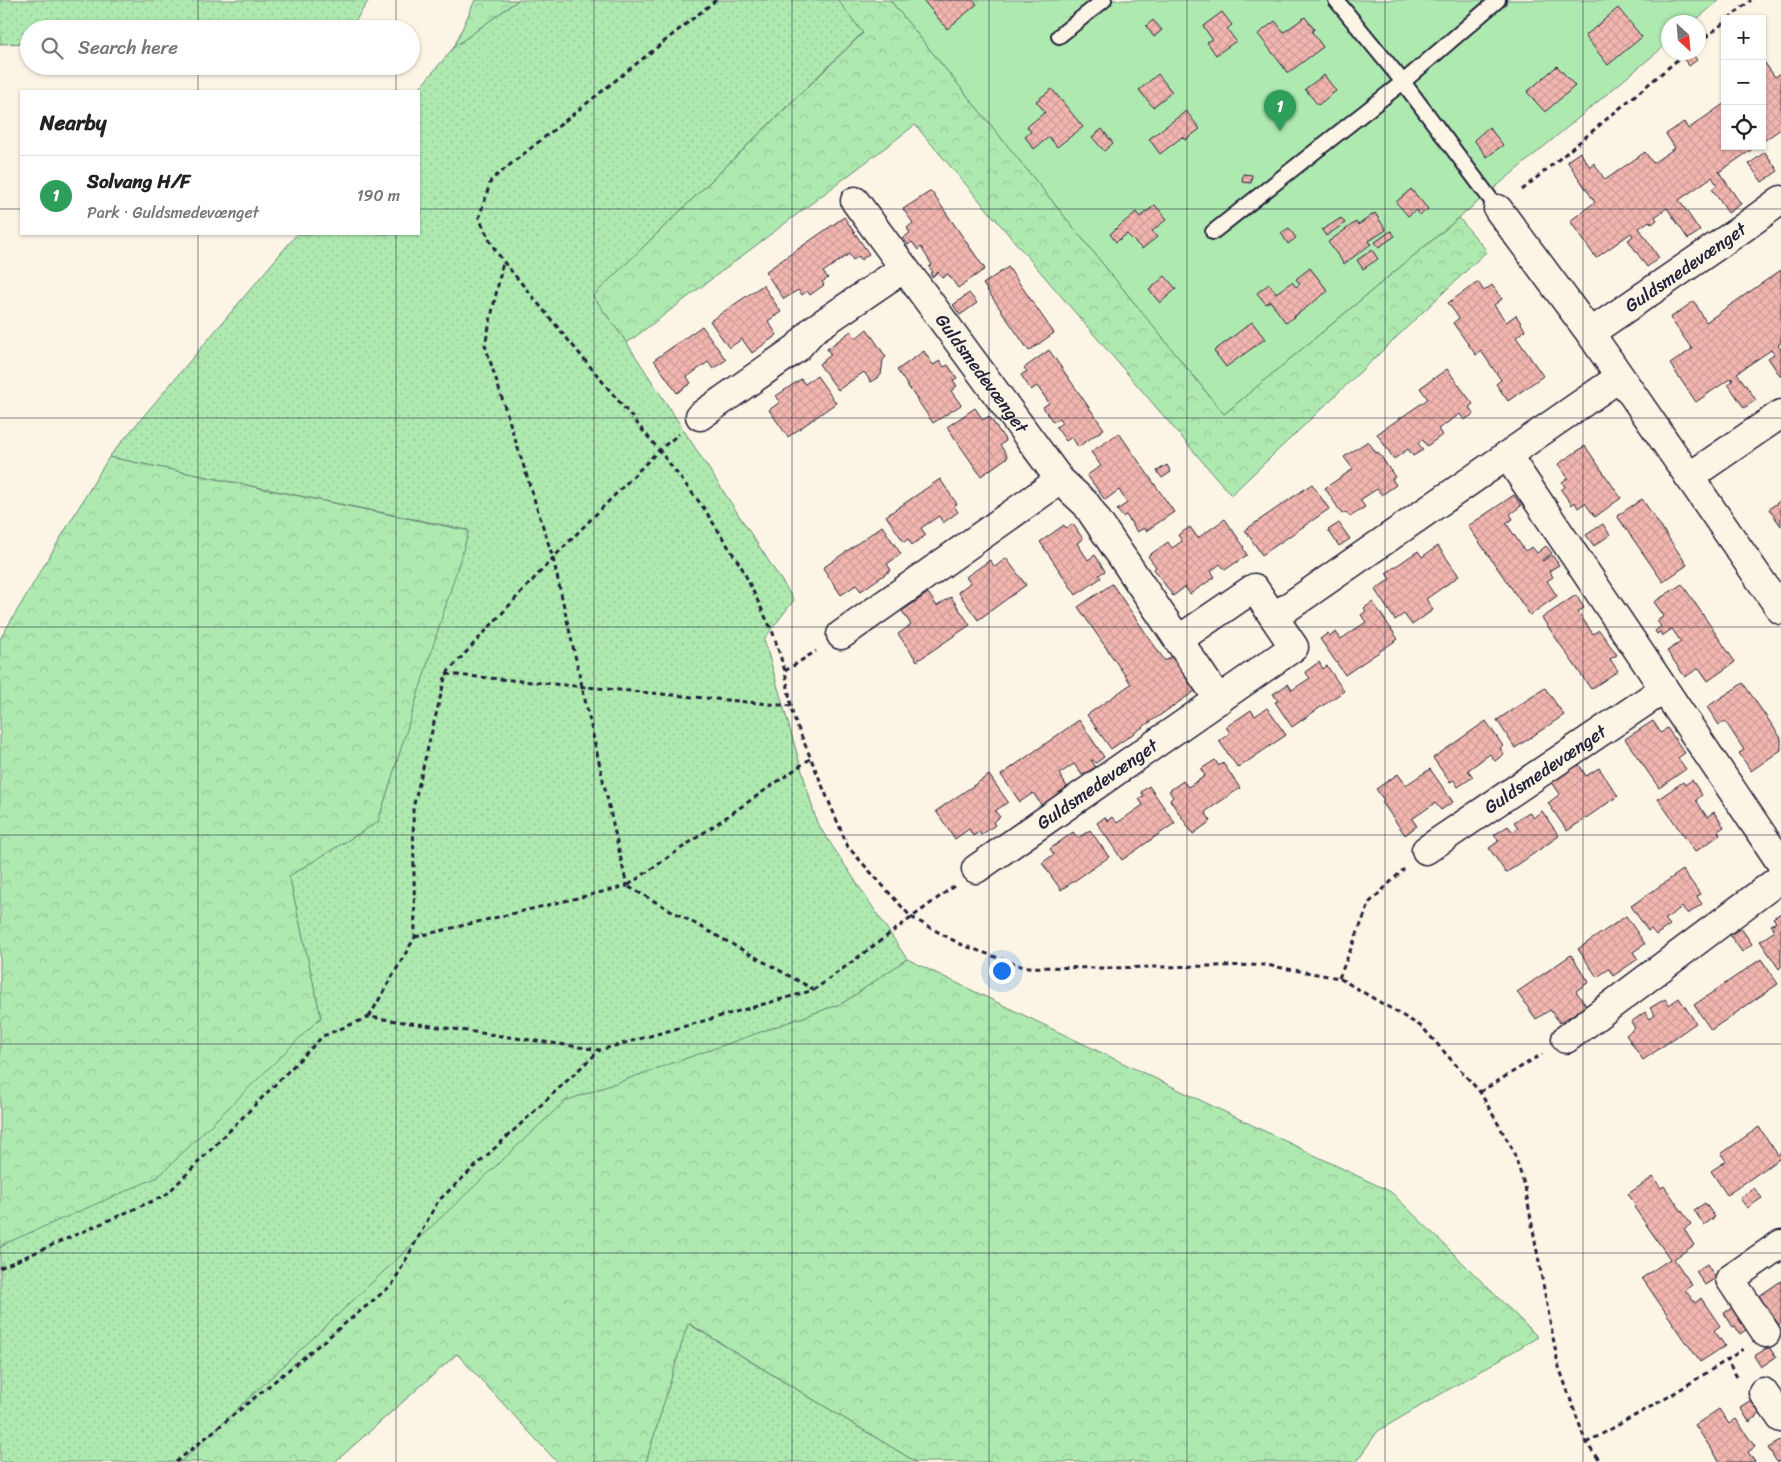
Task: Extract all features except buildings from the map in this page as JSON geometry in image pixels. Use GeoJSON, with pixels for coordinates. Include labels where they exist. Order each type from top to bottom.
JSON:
{"type":"FeatureCollection","features":[{"type":"Feature","properties":{"kind":"street","name":"Guldsmedevænget"},"geometry":{"type":"LineString","coordinates":[[1590,333],[1781,200]]}},
{"type":"Feature","properties":{"kind":"street","name":"Guldsmedevænget"},"geometry":{"type":"LineString","coordinates":[[854,202],[1060,480],[1086,504],[1219,700]]}},
{"type":"Feature","properties":{"kind":"street"},"geometry":{"type":"LineString","coordinates":[[1493,202],[1590,333],[1781,610]]}},
{"type":"Feature","properties":{"kind":"street"},"geometry":{"type":"LineString","coordinates":[[700,416],[797,348],[812,330],[904,268]]}},
{"type":"Feature","properties":{"kind":"street"},"geometry":{"type":"LineString","coordinates":[[1274,617],[1620,377]]}},
{"type":"Feature","properties":{"kind":"street"},"geometry":{"type":"LineString","coordinates":[[1689,477],[1781,414]]}},
{"type":"Feature","properties":{"kind":"street"},"geometry":{"type":"LineString","coordinates":[[1507,455],[1781,863]]}},
{"type":"Feature","properties":{"kind":"street"},"geometry":{"type":"LineString","coordinates":[[841,636],[1060,480]]}},
{"type":"Feature","properties":{"kind":"street","name":"Guldsmedevænget"},"geometry":{"type":"LineString","coordinates":[[976,869],[1294,647],[1254,588],[1178,640]]}},
{"type":"Feature","properties":{"kind":"street","name":"Guldsmedevænget"},"geometry":{"type":"LineString","coordinates":[[1426,850],[1664,689]]}},
{"type":"Feature","properties":{"kind":"street"},"geometry":{"type":"LineString","coordinates":[[1566,1039],[1781,878]]}},
{"type":"Feature","properties":{"kind":"street"},"geometry":{"type":"LineString","coordinates":[[1766,1333],[1730,1278],[1781,1244]]}},
{"type":"Feature","properties":{"kind":"street"},"geometry":{"type":"LineString","coordinates":[[1763,1392],[1781,1418]]}},
{"type":"Feature","properties":{"kind":"lane"},"geometry":{"type":"LineString","coordinates":[[1059,36],[1104,0]]}},
{"type":"Feature","properties":{"kind":"lane"},"geometry":{"type":"LineString","coordinates":[[1336,0],[1403,82],[1493,202]]}},
{"type":"Feature","properties":{"kind":"lane"},"geometry":{"type":"LineString","coordinates":[[1213,232],[1403,82],[1498,0]]}},
{"type":"Feature","properties":{"kind":"path"},"geometry":{"type":"LineString","coordinates":[[716,0],[491,180],[480,218],[492,245],[503,261],[659,450],[703,507],[742,568],[773,633],[785,671],[793,716],[848,847],[911,917],[960,944],[1023,967],[1104,968],[1266,965],[1339,978],[1422,1027],[1480,1092],[1512,1150],[1525,1187],[1558,1364],[1586,1443],[1601,1462]]}},
{"type":"Feature","properties":{"kind":"path"},"geometry":{"type":"LineString","coordinates":[[1733,15],[1751,0]]}},
{"type":"Feature","properties":{"kind":"path"},"geometry":{"type":"LineString","coordinates":[[1706,37],[1721,25]]}},
{"type":"Feature","properties":{"kind":"path"},"geometry":{"type":"LineString","coordinates":[[1493,202],[1677,60]]}},
{"type":"Feature","properties":{"kind":"path"},"geometry":{"type":"LineString","coordinates":[[503,261],[485,345],[553,558],[627,886],[814,990]]}},
{"type":"Feature","properties":{"kind":"path"},"geometry":{"type":"LineString","coordinates":[[369,1017],[415,937],[414,808],[446,674],[553,558],[659,450],[674,438]]}},
{"type":"Feature","properties":{"kind":"path"},"geometry":{"type":"LineString","coordinates":[[785,671],[841,636]]}},
{"type":"Feature","properties":{"kind":"path"},"geometry":{"type":"LineString","coordinates":[[446,674],[791,706]]}},
{"type":"Feature","properties":{"kind":"path"},"geometry":{"type":"LineString","coordinates":[[415,937],[627,886],[811,759]]}},
{"type":"Feature","properties":{"kind":"path"},"geometry":{"type":"LineString","coordinates":[[1339,978],[1370,902],[1426,850]]}},
{"type":"Feature","properties":{"kind":"path"},"geometry":{"type":"LineString","coordinates":[[0,1268],[166,1196],[323,1036],[369,1017],[600,1050],[814,990],[976,869]]}},
{"type":"Feature","properties":{"kind":"path"},"geometry":{"type":"LineString","coordinates":[[1480,1092],[1566,1039]]}},
{"type":"Feature","properties":{"kind":"path"},"geometry":{"type":"LineString","coordinates":[[176,1462],[392,1285],[438,1201],[600,1050]]}},
{"type":"Feature","properties":{"kind":"path"},"geometry":{"type":"LineString","coordinates":[[1586,1443],[1668,1397],[1766,1333]]}},
{"type":"Feature","properties":{"kind":"path"},"geometry":{"type":"LineString","coordinates":[[1727,1360],[1746,1391],[1763,1392]]}},
{"type":"Feature","properties":{"kind":"green space"},"geometry":{"type":"Polygon","coordinates":[[[0,0],[369,0],[356,20],[20,20],[20,43],[0,44],[0,0]]]}},
{"type":"Feature","properties":{"kind":"green space"},"geometry":{"type":"Polygon","coordinates":[[[475,0],[518,0],[454,47],[475,0]]]}},
{"type":"Feature","properties":{"kind":"green space"},"geometry":{"type":"Polygon","coordinates":[[[518,0],[838,0],[863,32],[593,296],[627,343],[794,600],[764,639],[817,823],[907,959],[843,1003],[565,1102],[181,1462],[0,1462],[0,1248],[321,1018],[289,876],[378,822],[468,530],[109,457],[296,235],[420,235],[420,90],[418,90],[454,47],[518,0]]]}},
{"type":"Feature","properties":{"kind":"green space"},"geometry":{"type":"Polygon","coordinates":[[[838,0],[890,0],[1224,414],[1459,218],[1487,251],[1231,495],[915,125],[627,343],[593,296],[863,33],[838,0]]]}},
{"type":"Feature","properties":{"kind":"green space"},"geometry":{"type":"Polygon","coordinates":[[[890,0],[1720,0],[1702,15],[1661,15],[1661,49],[1224,414],[890,0]]]}},
{"type":"Feature","properties":{"kind":"green space"},"geometry":{"type":"Polygon","coordinates":[[[109,457],[469,531],[378,822],[289,876],[321,1017],[158,1177],[4,1244],[0,1248],[0,639],[109,457]]]}},
{"type":"Feature","properties":{"kind":"green space"},"geometry":{"type":"Polygon","coordinates":[[[907,959],[1391,1192],[1538,1337],[1378,1431],[1356,1462],[916,1462],[688,1323],[646,1462],[557,1462],[457,1354],[335,1462],[181,1462],[565,1101],[843,1003],[907,959]]]}},
{"type":"Feature","properties":{"kind":"green space"},"geometry":{"type":"Polygon","coordinates":[[[687,1323],[916,1462],[646,1462],[687,1323]]]}},
{"type":"Feature","properties":{"kind":"place","name":"Solvang H/F"},"geometry":{"type":"Point","coordinates":[1280,131]}}]}
